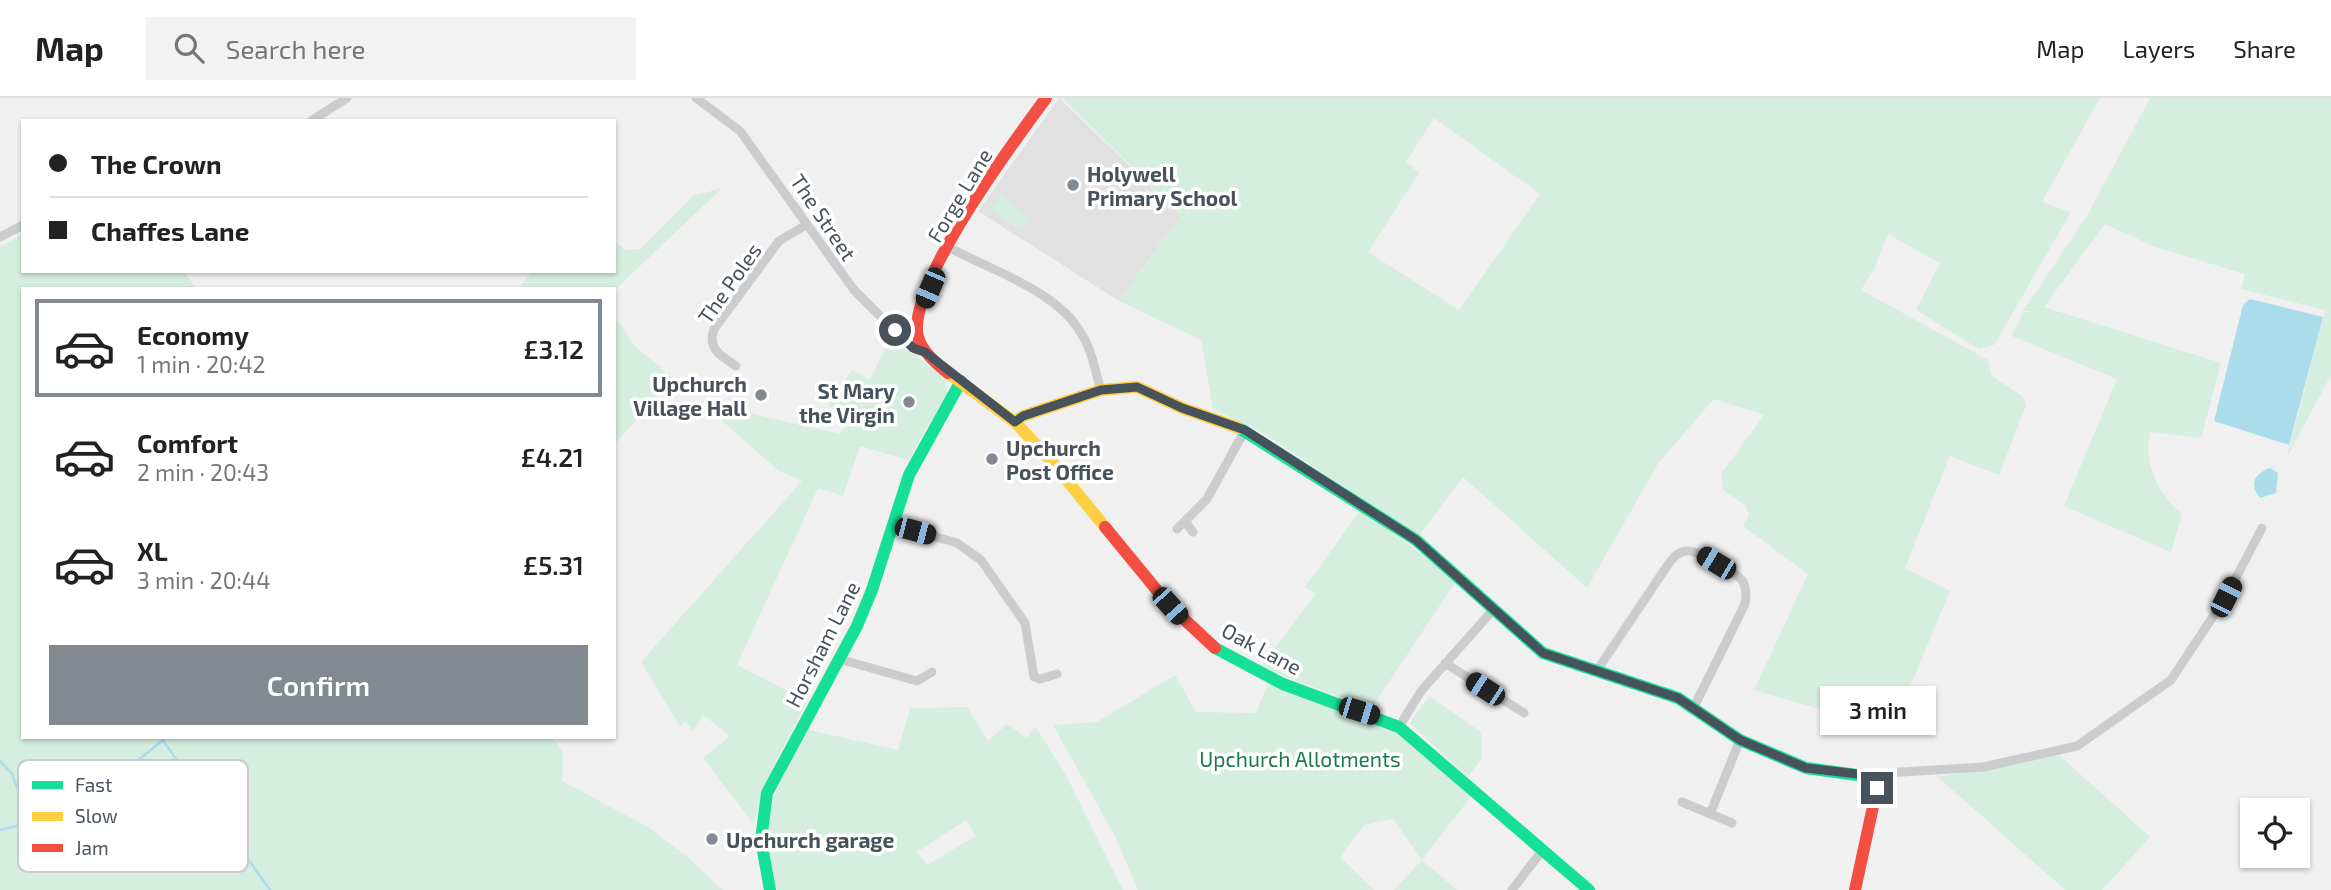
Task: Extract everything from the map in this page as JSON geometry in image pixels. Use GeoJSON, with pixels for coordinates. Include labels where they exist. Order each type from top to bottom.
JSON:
{"type":"FeatureCollection","features":[{"type":"Feature","properties":{"kind":"street"},"geometry":{"type":"LineString","coordinates":[[314,119],[347,98]]}},
{"type":"Feature","properties":{"kind":"street","name":"The Street"},"geometry":{"type":"LineString","coordinates":[[696,98],[740,131],[774,174],[806,225],[850,286],[913,348],[925,352]]}},
{"type":"Feature","properties":{"kind":"street","name":"Forge Lane"},"geometry":{"type":"LineString","coordinates":[[918,318],[972,204],[1046,98]]}},
{"type":"Feature","properties":{"kind":"street","name":"The Poles"},"geometry":{"type":"LineString","coordinates":[[736,366],[713,348],[711,339],[714,329],[779,242],[806,225]]}},
{"type":"Feature","properties":{"kind":"street"},"geometry":{"type":"LineString","coordinates":[[0,237],[21,226]]}},
{"type":"Feature","properties":{"kind":"street"},"geometry":{"type":"LineString","coordinates":[[950,248],[1062,309],[1084,337],[1101,390]]}},
{"type":"Feature","properties":{"kind":"street","name":"Oak Lane"},"geometry":{"type":"LineString","coordinates":[[918,318],[917,332],[925,352],[1015,422],[1063,474],[1110,537],[1157,591],[1212,646],[1261,674],[1339,705],[1380,717],[1399,727],[1541,852],[1589,890]]}},
{"type":"Feature","properties":{"kind":"street"},"geometry":{"type":"LineString","coordinates":[[901,334],[917,332]]}},
{"type":"Feature","properties":{"kind":"street","name":"Horsham Lane"},"geometry":{"type":"LineString","coordinates":[[770,890],[761,840],[766,796],[864,612],[911,471],[961,381]]}},
{"type":"Feature","properties":{"kind":"street"},"geometry":{"type":"LineString","coordinates":[[1015,422],[1023,416],[1101,390],[1137,387],[1182,408],[1245,430],[1416,540],[1543,653],[1598,670],[1694,707],[1740,740],[1806,768],[1873,777],[1886,773],[1983,767],[2077,747],[2171,680],[2226,597],[2263,528]]}},
{"type":"Feature","properties":{"kind":"street"},"geometry":{"type":"LineString","coordinates":[[1193,532],[1181,525],[1207,499],[1245,430]]}},
{"type":"Feature","properties":{"kind":"street"},"geometry":{"type":"LineString","coordinates":[[894,525],[954,542],[976,555],[997,580],[1026,625],[1034,677],[1040,679],[1057,674]]}},
{"type":"Feature","properties":{"kind":"street"},"geometry":{"type":"LineString","coordinates":[[1598,670],[1669,563],[1677,554],[1685,551],[1699,553],[1740,578],[1746,594],[1745,604],[1694,707]]}},
{"type":"Feature","properties":{"kind":"street"},"geometry":{"type":"LineString","coordinates":[[1399,727],[1421,691],[1493,610]]}},
{"type":"Feature","properties":{"kind":"street"},"geometry":{"type":"LineString","coordinates":[[839,659],[917,681],[932,672]]}},
{"type":"Feature","properties":{"kind":"street"},"geometry":{"type":"LineString","coordinates":[[1445,663],[1524,713]]}},
{"type":"Feature","properties":{"kind":"street"},"geometry":{"type":"LineString","coordinates":[[1710,814],[1740,740]]}},
{"type":"Feature","properties":{"kind":"street"},"geometry":{"type":"LineString","coordinates":[[1855,890],[1877,788],[1873,777]]}},
{"type":"Feature","properties":{"kind":"street"},"geometry":{"type":"LineString","coordinates":[[1682,802],[1732,823]]}},
{"type":"Feature","properties":{"kind":"street"},"geometry":{"type":"LineString","coordinates":[[1511,890],[1541,852]]}},
{"type":"Feature","properties":{"kind":"shaded area","name":"Holywell Primary School"},"geometry":{"type":"Polygon","coordinates":[[[1059,98],[1181,215],[1119,301],[978,211],[1059,98]]]}},
{"type":"Feature","properties":{"kind":"green space"},"geometry":{"type":"Polygon","coordinates":[[[1062,98],[2100,98],[2042,202],[2071,212],[1994,345],[1979,349],[1916,310],[1940,263],[1888,234],[1875,267],[1861,290],[1988,360],[1992,376],[2022,396],[2026,405],[1999,475],[1950,456],[1905,568],[1950,591],[1892,730],[1754,690],[1808,574],[1743,526],[1749,515],[1745,505],[1723,490],[1721,474],[1764,415],[1714,399],[1659,462],[1587,588],[1463,477],[1418,537],[1267,435],[1213,409],[1201,340],[1119,301],[1181,215],[1062,98]],[[1434,118],[1406,162],[1419,173],[1368,252],[1459,310],[1540,194],[1434,118]]]}},
{"type":"Feature","properties":{"kind":"green space"},"geometry":{"type":"Polygon","coordinates":[[[2150,98],[2331,98],[2331,375],[2287,457],[2325,310],[2241,289],[2245,274],[2155,247],[2105,224],[2044,307],[2221,363],[2201,438],[2150,432],[2148,444],[2154,477],[2166,497],[2182,514],[2171,552],[2064,506],[2117,379],[2012,336],[2023,313],[2032,311],[2023,311],[2087,216],[2150,98]]]}},
{"type":"Feature","properties":{"kind":"green space"},"geometry":{"type":"Polygon","coordinates":[[[722,188],[616,289],[520,287],[531,273],[616,273],[616,242],[626,250],[640,249],[693,196],[722,188]]]}},
{"type":"Feature","properties":{"kind":"green space"},"geometry":{"type":"Polygon","coordinates":[[[1000,196],[1031,218],[1022,231],[991,209],[1000,196]]]}},
{"type":"Feature","properties":{"kind":"green space"},"geometry":{"type":"Polygon","coordinates":[[[21,235],[21,273],[185,273],[195,287],[21,287],[21,739],[554,739],[563,751],[562,781],[648,827],[682,853],[667,852],[684,854],[723,890],[0,890],[0,247],[21,235]]]}},
{"type":"Feature","properties":{"kind":"green space"},"geometry":{"type":"Polygon","coordinates":[[[616,319],[635,346],[673,378],[616,443],[616,319]]]}},
{"type":"Feature","properties":{"kind":"green space"},"geometry":{"type":"Polygon","coordinates":[[[890,338],[946,378],[947,394],[908,460],[860,446],[843,496],[818,488],[737,665],[807,701],[771,772],[753,823],[703,758],[730,736],[703,715],[693,731],[685,721],[680,726],[641,662],[802,481],[779,471],[721,420],[731,409],[840,434],[848,423],[828,405],[852,370],[870,380],[890,338]]]}},
{"type":"Feature","properties":{"kind":"green space"},"geometry":{"type":"Polygon","coordinates":[[[1361,509],[1456,581],[1371,709],[1261,667],[1315,594],[1305,587],[1361,509]]]}},
{"type":"Feature","properties":{"kind":"green space","name":"Upchurch Allotments"},"geometry":{"type":"Polygon","coordinates":[[[1175,675],[1196,712],[1256,713],[1269,681],[1395,730],[1472,795],[1422,860],[1393,819],[1364,825],[1340,857],[1374,890],[1138,890],[1115,836],[1053,725],[1097,722],[1175,675]]]}},
{"type":"Feature","properties":{"kind":"green space"},"geometry":{"type":"Polygon","coordinates":[[[1429,696],[1481,732],[1482,758],[1468,777],[1410,723],[1429,696]]]}},
{"type":"Feature","properties":{"kind":"green space"},"geometry":{"type":"Polygon","coordinates":[[[967,707],[988,741],[1007,724],[1027,738],[1035,726],[1067,777],[1123,890],[777,890],[770,865],[768,824],[786,770],[809,730],[898,750],[910,708],[967,707]],[[966,820],[917,852],[927,865],[976,836],[966,820]]]}},
{"type":"Feature","properties":{"kind":"green space"},"geometry":{"type":"Polygon","coordinates":[[[2059,755],[2150,837],[2102,890],[2065,890],[1938,777],[2059,755]]]}},
{"type":"Feature","properties":{"kind":"green space"},"geometry":{"type":"Polygon","coordinates":[[[1422,860],[1457,890],[1394,890],[1422,860]]]}},
{"type":"Feature","properties":{"kind":"water"},"geometry":{"type":"Polygon","coordinates":[[[2250,299],[2323,317],[2289,445],[2214,421],[2243,305],[2250,299]]]}},
{"type":"Feature","properties":{"kind":"water"},"geometry":{"type":"Polygon","coordinates":[[[2270,468],[2278,473],[2276,493],[2260,498],[2255,488],[2255,480],[2260,473],[2270,468]]]}},
{"type":"Feature","properties":{"kind":"waterway"},"geometry":{"type":"LineString","coordinates":[[138,760],[164,739]]}},
{"type":"Feature","properties":{"kind":"waterway"},"geometry":{"type":"LineString","coordinates":[[164,742],[177,760]]}},
{"type":"Feature","properties":{"kind":"waterway"},"geometry":{"type":"LineString","coordinates":[[0,761],[12,774],[18,790]]}},
{"type":"Feature","properties":{"kind":"waterway"},"geometry":{"type":"LineString","coordinates":[[0,830],[18,826]]}},
{"type":"Feature","properties":{"kind":"waterway"},"geometry":{"type":"LineString","coordinates":[[248,859],[270,890]]}},
{"type":"Feature","properties":{"kind":"traffic: fast"},"geometry":{"type":"LineString","coordinates":[[770,890],[761,840],[767,793],[857,626],[872,590],[909,475],[961,381]]}},
{"type":"Feature","properties":{"kind":"traffic: fast"},"geometry":{"type":"LineString","coordinates":[[1239,428],[1416,540],[1543,653],[1678,698],[1740,740],[1806,768],[1864,776]]}},
{"type":"Feature","properties":{"kind":"traffic: fast"},"geometry":{"type":"LineString","coordinates":[[1215,648],[1283,684],[1399,727],[1589,890]]}},
{"type":"Feature","properties":{"kind":"traffic: slow"},"geometry":{"type":"LineString","coordinates":[[948,373],[1016,423],[1105,527]]}},
{"type":"Feature","properties":{"kind":"traffic: slow"},"geometry":{"type":"LineString","coordinates":[[1015,422],[1023,416],[1101,390],[1137,387],[1182,408],[1239,428]]}},
{"type":"Feature","properties":{"kind":"traffic: jam"},"geometry":{"type":"LineString","coordinates":[[948,373],[920,343],[917,331],[920,307],[931,278],[968,211],[1046,98]]}},
{"type":"Feature","properties":{"kind":"traffic: jam"},"geometry":{"type":"LineString","coordinates":[[1105,527],[1169,605],[1215,648]]}},
{"type":"Feature","properties":{"kind":"traffic: jam"},"geometry":{"type":"LineString","coordinates":[[1855,890],[1877,788],[1873,777],[1864,776]]}},
{"type":"Feature","properties":{"kind":"place","name":"Holywell Primary School"},"geometry":{"type":"Point","coordinates":[1073,185]}},
{"type":"Feature","properties":{"kind":"place","name":"Upchurch Village Hall"},"geometry":{"type":"Point","coordinates":[761,395]}},
{"type":"Feature","properties":{"kind":"place","name":"St Mary the Virgin"},"geometry":{"type":"Point","coordinates":[909,402]}},
{"type":"Feature","properties":{"kind":"place","name":"Upchurch Post Office"},"geometry":{"type":"Point","coordinates":[992,459]}},
{"type":"Feature","properties":{"kind":"place","name":"Upchurch garage"},"geometry":{"type":"Point","coordinates":[712,839]}},
{"type":"Feature","properties":{"kind":"route"},"geometry":{"type":"LineString","coordinates":[[895,330],[912,347],[925,352],[1015,422],[1023,416],[1101,390],[1137,387],[1182,408],[1245,430],[1364,504],[1416,540],[1543,653],[1678,698],[1740,740],[1806,768],[1873,777],[1877,788]]}}]}
